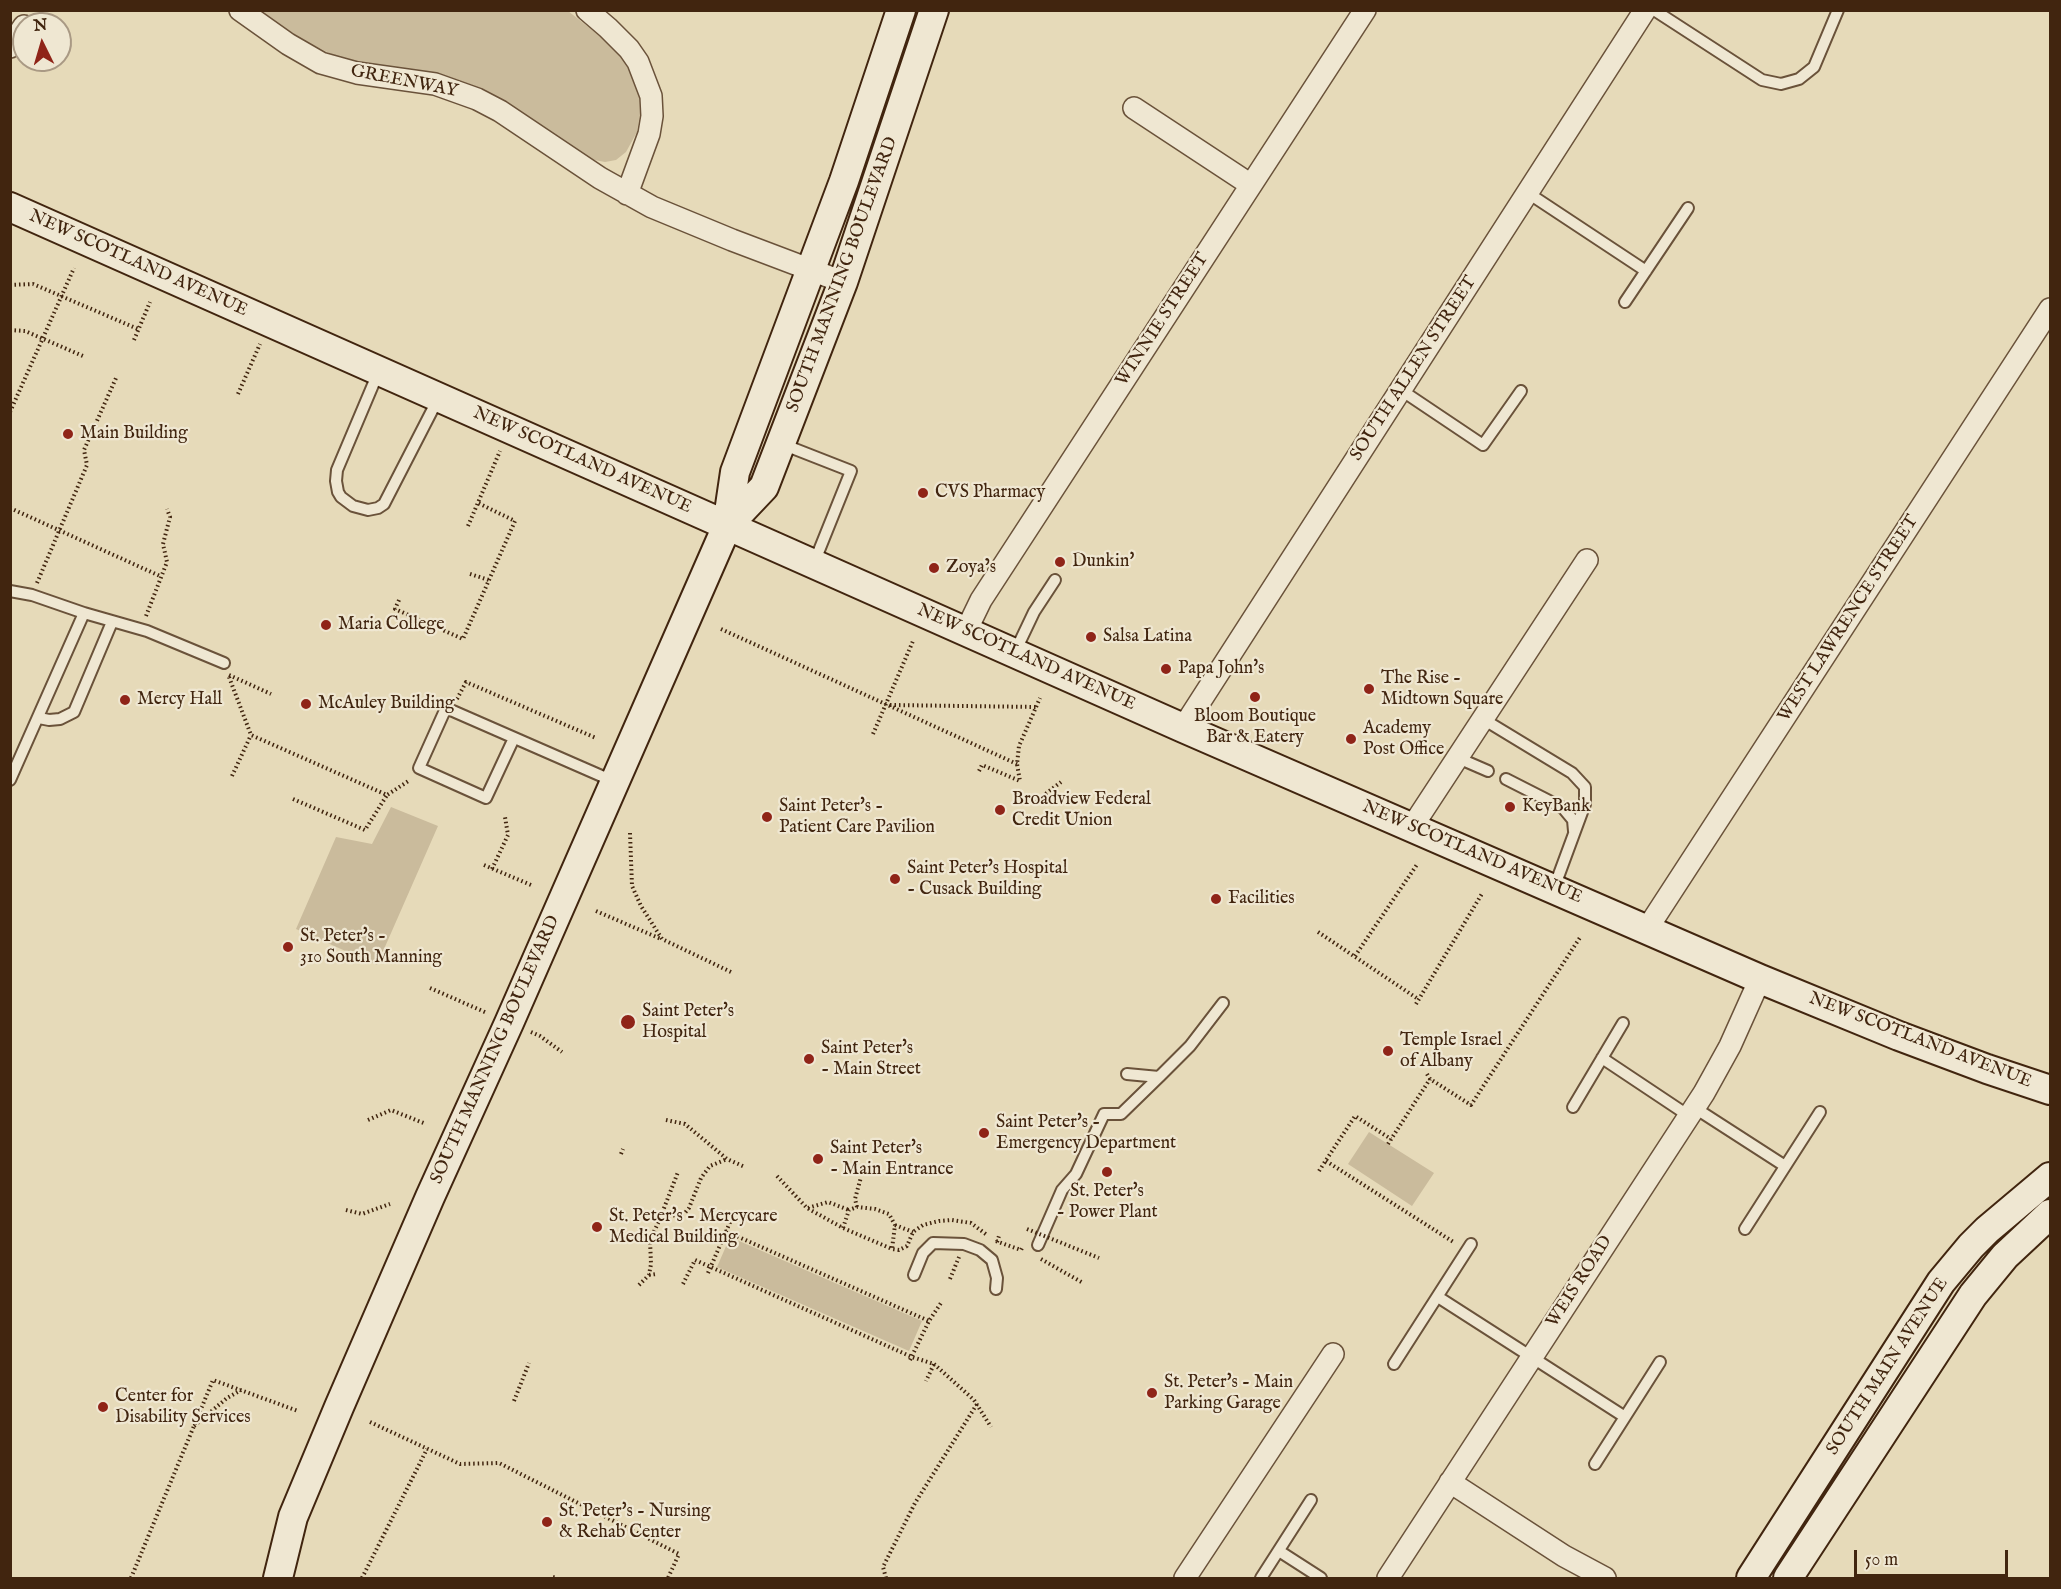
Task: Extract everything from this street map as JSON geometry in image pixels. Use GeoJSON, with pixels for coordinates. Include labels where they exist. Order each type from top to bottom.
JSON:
{"type":"FeatureCollection","features":[{"type":"Feature","properties":{"kind":"street","name":"GREENWAY"},"geometry":{"type":"LineString","coordinates":[[240,10],[288,44],[321,63],[348,71],[435,84],[477,99],[500,111],[577,164],[627,194],[682,220],[843,282]]}},
{"type":"Feature","properties":{"kind":"street"},"geometry":{"type":"LineString","coordinates":[[587,10],[629,49],[638,62],[651,96],[652,116],[649,134],[627,194]]}},
{"type":"Feature","properties":{"kind":"street","name":"SOUTH MANNING BOULEVARD"},"geometry":{"type":"LineString","coordinates":[[278,1578],[293,1517],[339,1407],[728,525],[735,472],[844,181],[901,10]]}},
{"type":"Feature","properties":{"kind":"street","name":"SOUTH MANNING BOULEVARD"},"geometry":{"type":"LineString","coordinates":[[728,525],[764,487],[782,443],[843,282],[934,10]]}},
{"type":"Feature","properties":{"kind":"street","name":"WINNIE STREET"},"geometry":{"type":"LineString","coordinates":[[966,631],[981,600],[1365,10]]}},
{"type":"Feature","properties":{"kind":"street","name":"SOUTH ALLEN STREET"},"geometry":{"type":"LineString","coordinates":[[1184,728],[1645,10]]}},
{"type":"Feature","properties":{"kind":"street"},"geometry":{"type":"LineString","coordinates":[[1134,108],[1251,185]]}},
{"type":"Feature","properties":{"kind":"street","name":"NEW SCOTLAND AVENUE"},"geometry":{"type":"LineString","coordinates":[[10,207],[1184,728],[1760,979],[1899,1036],[2050,1090]]}},
{"type":"Feature","properties":{"kind":"street","name":"WEST LAWRENCE STREET"},"geometry":{"type":"LineString","coordinates":[[1647,929],[2045,331],[2050,309]]}},
{"type":"Feature","properties":{"kind":"street"},"geometry":{"type":"LineString","coordinates":[[1412,827],[1587,560]]}},
{"type":"Feature","properties":{"kind":"street","name":"WEIS ROAD"},"geometry":{"type":"LineString","coordinates":[[1388,1578],[1692,1112],[1730,1046],[1760,979]]}},
{"type":"Feature","properties":{"kind":"street","name":"SOUTH MAIN AVENUE"},"geometry":{"type":"LineString","coordinates":[[1751,1578],[1941,1282],[1987,1230],[2050,1177]]}},
{"type":"Feature","properties":{"kind":"street","name":"SOUTH MAIN AVENUE"},"geometry":{"type":"LineString","coordinates":[[1788,1578],[1987,1276],[2050,1214]]}},
{"type":"Feature","properties":{"kind":"street"},"geometry":{"type":"LineString","coordinates":[[1185,1578],[1333,1354]]}},
{"type":"Feature","properties":{"kind":"street"},"geometry":{"type":"LineString","coordinates":[[1884,1372],[1911,1389]]}},
{"type":"Feature","properties":{"kind":"street"},"geometry":{"type":"LineString","coordinates":[[1450,1482],[1563,1556],[1605,1578]]}},
{"type":"Feature","properties":{"kind":"lane"},"geometry":{"type":"LineString","coordinates":[[1654,10],[1762,80],[1780,84],[1799,79],[1814,67],[1838,10]]}},
{"type":"Feature","properties":{"kind":"lane"},"geometry":{"type":"LineString","coordinates":[[1528,193],[1646,271]]}},
{"type":"Feature","properties":{"kind":"lane"},"geometry":{"type":"LineString","coordinates":[[1625,302],[1688,208]]}},
{"type":"Feature","properties":{"kind":"lane"},"geometry":{"type":"LineString","coordinates":[[379,370],[337,470],[338,492],[353,506],[368,510],[384,504],[439,397]]}},
{"type":"Feature","properties":{"kind":"lane"},"geometry":{"type":"LineString","coordinates":[[1401,390],[1483,445],[1521,391]]}},
{"type":"Feature","properties":{"kind":"lane"},"geometry":{"type":"LineString","coordinates":[[782,443],[851,471],[814,564]]}},
{"type":"Feature","properties":{"kind":"lane"},"geometry":{"type":"LineString","coordinates":[[1014,653],[1034,612],[1055,580]]}},
{"type":"Feature","properties":{"kind":"lane"},"geometry":{"type":"LineString","coordinates":[[10,591],[32,595],[84,614],[141,629],[224,663]]}},
{"type":"Feature","properties":{"kind":"lane"},"geometry":{"type":"LineString","coordinates":[[10,780],[84,614]]}},
{"type":"Feature","properties":{"kind":"lane"},"geometry":{"type":"LineString","coordinates":[[39,718],[60,719],[74,712],[112,622]]}},
{"type":"Feature","properties":{"kind":"lane"},"geometry":{"type":"LineString","coordinates":[[514,738],[486,798],[419,768],[446,708],[614,782]]}},
{"type":"Feature","properties":{"kind":"lane"},"geometry":{"type":"LineString","coordinates":[[1483,719],[1572,773],[1583,782],[1586,789],[1586,800],[1554,888]]}},
{"type":"Feature","properties":{"kind":"lane"},"geometry":{"type":"LineString","coordinates":[[1458,758],[1488,771]]}},
{"type":"Feature","properties":{"kind":"lane"},"geometry":{"type":"LineString","coordinates":[[1506,779],[1563,808],[1573,820],[1572,840]]}},
{"type":"Feature","properties":{"kind":"lane"},"geometry":{"type":"LineString","coordinates":[[1036,1250],[1062,1190],[1076,1174],[1104,1114],[1121,1114],[1190,1046],[1223,1003]]}},
{"type":"Feature","properties":{"kind":"lane"},"geometry":{"type":"LineString","coordinates":[[1573,1107],[1623,1023]]}},
{"type":"Feature","properties":{"kind":"lane"},"geometry":{"type":"LineString","coordinates":[[1602,1058],[1785,1166]]}},
{"type":"Feature","properties":{"kind":"lane"},"geometry":{"type":"LineString","coordinates":[[1127,1074],[1159,1077]]}},
{"type":"Feature","properties":{"kind":"lane"},"geometry":{"type":"LineString","coordinates":[[1745,1229],[1820,1112]]}},
{"type":"Feature","properties":{"kind":"lane"},"geometry":{"type":"LineString","coordinates":[[914,1275],[923,1253],[933,1243],[964,1244],[980,1250],[992,1260],[997,1278],[996,1289]]}},
{"type":"Feature","properties":{"kind":"lane"},"geometry":{"type":"LineString","coordinates":[[1394,1364],[1469,1247]]}},
{"type":"Feature","properties":{"kind":"lane"},"geometry":{"type":"LineString","coordinates":[[1437,1297],[1625,1417]]}},
{"type":"Feature","properties":{"kind":"lane"},"geometry":{"type":"LineString","coordinates":[[1595,1464],[1660,1362]]}},
{"type":"Feature","properties":{"kind":"lane"},"geometry":{"type":"LineString","coordinates":[[1261,1578],[1311,1500]]}},
{"type":"Feature","properties":{"kind":"lane"},"geometry":{"type":"LineString","coordinates":[[1279,1551],[1321,1578]]}},
{"type":"Feature","properties":{"kind":"path"},"geometry":{"type":"LineString","coordinates":[[10,412],[74,268]]}},
{"type":"Feature","properties":{"kind":"path"},"geometry":{"type":"LineString","coordinates":[[10,285],[33,284],[138,329]]}},
{"type":"Feature","properties":{"kind":"path"},"geometry":{"type":"LineString","coordinates":[[134,340],[150,302]]}},
{"type":"Feature","properties":{"kind":"path"},"geometry":{"type":"LineString","coordinates":[[238,394],[270,322]]}},
{"type":"Feature","properties":{"kind":"path"},"geometry":{"type":"LineString","coordinates":[[10,330],[26,331],[82,356]]}},
{"type":"Feature","properties":{"kind":"path"},"geometry":{"type":"LineString","coordinates":[[32,595],[87,465],[84,450],[116,378]]}},
{"type":"Feature","properties":{"kind":"path"},"geometry":{"type":"LineString","coordinates":[[468,526],[510,428]]}},
{"type":"Feature","properties":{"kind":"path"},"geometry":{"type":"LineString","coordinates":[[399,600],[395,609],[463,639],[515,521],[478,503]]}},
{"type":"Feature","properties":{"kind":"path"},"geometry":{"type":"LineString","coordinates":[[10,508],[160,576]]}},
{"type":"Feature","properties":{"kind":"path"},"geometry":{"type":"LineString","coordinates":[[141,629],[167,562],[163,544],[170,517],[167,509]]}},
{"type":"Feature","properties":{"kind":"path"},"geometry":{"type":"LineString","coordinates":[[470,573],[489,580]]}},
{"type":"Feature","properties":{"kind":"path"},"geometry":{"type":"LineString","coordinates":[[721,628],[1017,764]]}},
{"type":"Feature","properties":{"kind":"path"},"geometry":{"type":"LineString","coordinates":[[873,734],[913,641]]}},
{"type":"Feature","properties":{"kind":"path"},"geometry":{"type":"LineString","coordinates":[[224,663],[251,735],[387,795]]}},
{"type":"Feature","properties":{"kind":"path"},"geometry":{"type":"LineString","coordinates":[[228,675],[271,694]]}},
{"type":"Feature","properties":{"kind":"path"},"geometry":{"type":"LineString","coordinates":[[979,771],[982,765],[1020,781],[1017,764],[1019,746],[1040,698]]}},
{"type":"Feature","properties":{"kind":"path"},"geometry":{"type":"LineString","coordinates":[[886,705],[1036,707]]}},
{"type":"Feature","properties":{"kind":"path"},"geometry":{"type":"LineString","coordinates":[[232,777],[251,735]]}},
{"type":"Feature","properties":{"kind":"path"},"geometry":{"type":"LineString","coordinates":[[293,799],[364,830],[387,795],[415,776]]}},
{"type":"Feature","properties":{"kind":"path"},"geometry":{"type":"LineString","coordinates":[[1035,802],[1061,782]]}},
{"type":"Feature","properties":{"kind":"path"},"geometry":{"type":"LineString","coordinates":[[492,869],[508,835],[505,817]]}},
{"type":"Feature","properties":{"kind":"path"},"geometry":{"type":"LineString","coordinates":[[630,834],[632,886],[641,906],[662,939]]}},
{"type":"Feature","properties":{"kind":"path"},"geometry":{"type":"LineString","coordinates":[[1355,956],[1418,863]]}},
{"type":"Feature","properties":{"kind":"path"},"geometry":{"type":"LineString","coordinates":[[484,865],[531,885]]}},
{"type":"Feature","properties":{"kind":"path"},"geometry":{"type":"LineString","coordinates":[[1317,932],[1355,956],[1417,1001],[1483,892]]}},
{"type":"Feature","properties":{"kind":"path"},"geometry":{"type":"LineString","coordinates":[[596,911],[731,972]]}},
{"type":"Feature","properties":{"kind":"path"},"geometry":{"type":"LineString","coordinates":[[1427,1074],[1430,1079],[1471,1105],[1581,936]]}},
{"type":"Feature","properties":{"kind":"path"},"geometry":{"type":"LineString","coordinates":[[430,988],[493,1016]]}},
{"type":"Feature","properties":{"kind":"path"},"geometry":{"type":"LineString","coordinates":[[525,1030],[540,1036],[562,1052]]}},
{"type":"Feature","properties":{"kind":"path"},"geometry":{"type":"LineString","coordinates":[[1388,1144],[1430,1079]]}},
{"type":"Feature","properties":{"kind":"path"},"geometry":{"type":"LineString","coordinates":[[368,1120],[391,1110],[426,1124]]}},
{"type":"Feature","properties":{"kind":"path"},"geometry":{"type":"LineString","coordinates":[[1319,1171],[1355,1116],[1391,1139]]}},
{"type":"Feature","properties":{"kind":"path"},"geometry":{"type":"LineString","coordinates":[[666,1120],[685,1124],[727,1159],[745,1167]]}},
{"type":"Feature","properties":{"kind":"path"},"geometry":{"type":"LineString","coordinates":[[621,1154],[623,1149]]}},
{"type":"Feature","properties":{"kind":"path"},"geometry":{"type":"LineString","coordinates":[[659,1221],[669,1216],[684,1214],[689,1208],[701,1178],[710,1166],[727,1159]]}},
{"type":"Feature","properties":{"kind":"path"},"geometry":{"type":"LineString","coordinates":[[1326,1161],[1469,1247]]}},
{"type":"Feature","properties":{"kind":"path"},"geometry":{"type":"LineString","coordinates":[[639,1285],[649,1275],[650,1240],[678,1172]]}},
{"type":"Feature","properties":{"kind":"path"},"geometry":{"type":"LineString","coordinates":[[777,1176],[807,1208],[843,1228],[891,1249],[899,1250],[907,1246],[913,1232],[923,1225],[952,1220],[971,1223],[998,1242],[1027,1253]]}},
{"type":"Feature","properties":{"kind":"path"},"geometry":{"type":"LineString","coordinates":[[857,1207],[855,1199],[861,1177]]}},
{"type":"Feature","properties":{"kind":"path"},"geometry":{"type":"LineString","coordinates":[[807,1208],[828,1202],[849,1210],[857,1207],[875,1209],[889,1214],[895,1225],[891,1249]]}},
{"type":"Feature","properties":{"kind":"path"},"geometry":{"type":"LineString","coordinates":[[346,1210],[362,1214],[390,1204]]}},
{"type":"Feature","properties":{"kind":"path"},"geometry":{"type":"LineString","coordinates":[[843,1228],[849,1210]]}},
{"type":"Feature","properties":{"kind":"path"},"geometry":{"type":"LineString","coordinates":[[708,1273],[731,1220]]}},
{"type":"Feature","properties":{"kind":"path"},"geometry":{"type":"LineString","coordinates":[[895,1225],[913,1232]]}},
{"type":"Feature","properties":{"kind":"path"},"geometry":{"type":"LineString","coordinates":[[1027,1229],[1099,1258]]}},
{"type":"Feature","properties":{"kind":"path"},"geometry":{"type":"LineString","coordinates":[[725,1231],[929,1321]]}},
{"type":"Feature","properties":{"kind":"path"},"geometry":{"type":"LineString","coordinates":[[998,1242],[999,1236]]}},
{"type":"Feature","properties":{"kind":"path"},"geometry":{"type":"LineString","coordinates":[[1021,1250],[1026,1242]]}},
{"type":"Feature","properties":{"kind":"path"},"geometry":{"type":"LineString","coordinates":[[1036,1250],[1083,1284]]}},
{"type":"Feature","properties":{"kind":"path"},"geometry":{"type":"LineString","coordinates":[[950,1279],[960,1255]]}},
{"type":"Feature","properties":{"kind":"path"},"geometry":{"type":"LineString","coordinates":[[683,1284],[694,1260],[911,1359],[934,1364],[977,1404],[991,1427]]}},
{"type":"Feature","properties":{"kind":"path"},"geometry":{"type":"LineString","coordinates":[[649,1275],[656,1274]]}},
{"type":"Feature","properties":{"kind":"path"},"geometry":{"type":"LineString","coordinates":[[678,1276],[686,1278]]}},
{"type":"Feature","properties":{"kind":"path"},"geometry":{"type":"LineString","coordinates":[[911,1359],[929,1321],[941,1303]]}},
{"type":"Feature","properties":{"kind":"path"},"geometry":{"type":"LineString","coordinates":[[514,1401],[530,1363]]}},
{"type":"Feature","properties":{"kind":"path"},"geometry":{"type":"LineString","coordinates":[[926,1381],[934,1364]]}},
{"type":"Feature","properties":{"kind":"path"},"geometry":{"type":"LineString","coordinates":[[131,1578],[213,1380],[298,1411]]}},
{"type":"Feature","properties":{"kind":"path"},"geometry":{"type":"LineString","coordinates":[[194,1426],[227,1398],[242,1390]]}},
{"type":"Feature","properties":{"kind":"path"},"geometry":{"type":"LineString","coordinates":[[886,1578],[883,1567],[915,1503],[977,1404]]}},
{"type":"Feature","properties":{"kind":"path"},"geometry":{"type":"LineString","coordinates":[[370,1422],[460,1464],[499,1464],[679,1554],[668,1578]]}},
{"type":"Feature","properties":{"kind":"path"},"geometry":{"type":"LineString","coordinates":[[362,1578],[427,1449]]}},
{"type":"Feature","properties":{"kind":"shaded area"},"geometry":{"type":"Polygon","coordinates":[[[259,11],[568,11],[605,40],[627,63],[639,93],[640,114],[637,132],[626,152],[616,160],[605,162],[589,159],[512,106],[475,86],[444,75],[359,63],[337,57],[305,41],[259,11]]]}},
{"type":"Feature","properties":{"kind":"shaded area"},"geometry":{"type":"Polygon","coordinates":[[[391,807],[438,826],[377,965],[296,929],[336,837],[372,844],[391,807]]]}},
{"type":"Feature","properties":{"kind":"shaded area"},"geometry":{"type":"Polygon","coordinates":[[[1369,1132],[1434,1173],[1412,1206],[1348,1164],[1369,1132]]]}},
{"type":"Feature","properties":{"kind":"shaded area"},"geometry":{"type":"Polygon","coordinates":[[[730,1237],[922,1321],[909,1351],[717,1267],[730,1237]]]}},
{"type":"Feature","properties":{"kind":"place","name":"Main Building"},"geometry":{"type":"Point","coordinates":[68,434]}},
{"type":"Feature","properties":{"kind":"place","name":"CVS Pharmacy"},"geometry":{"type":"Point","coordinates":[923,493]}},
{"type":"Feature","properties":{"kind":"place","name":"Dunkin'"},"geometry":{"type":"Point","coordinates":[1060,562]}},
{"type":"Feature","properties":{"kind":"place","name":"Zoya’s"},"geometry":{"type":"Point","coordinates":[934,568]}},
{"type":"Feature","properties":{"kind":"place","name":"Maria College"},"geometry":{"type":"Point","coordinates":[326,625]}},
{"type":"Feature","properties":{"kind":"place","name":"Salsa Latina"},"geometry":{"type":"Point","coordinates":[1091,637]}},
{"type":"Feature","properties":{"kind":"place","name":"Papa John's"},"geometry":{"type":"Point","coordinates":[1166,669]}},
{"type":"Feature","properties":{"kind":"place","name":"The Rise - Midtown Square"},"geometry":{"type":"Point","coordinates":[1369,689]}},
{"type":"Feature","properties":{"kind":"place","name":"Bloom Boutique Bar & Eatery"},"geometry":{"type":"Point","coordinates":[1255,697]}},
{"type":"Feature","properties":{"kind":"place","name":"Mercy Hall"},"geometry":{"type":"Point","coordinates":[125,700]}},
{"type":"Feature","properties":{"kind":"place","name":"McAuley Building"},"geometry":{"type":"Point","coordinates":[306,704]}},
{"type":"Feature","properties":{"kind":"place","name":"Academy Post Office"},"geometry":{"type":"Point","coordinates":[1351,739]}},
{"type":"Feature","properties":{"kind":"place","name":"KeyBank"},"geometry":{"type":"Point","coordinates":[1510,807]}},
{"type":"Feature","properties":{"kind":"place","name":"Broadview Federal Credit Union"},"geometry":{"type":"Point","coordinates":[1000,810]}},
{"type":"Feature","properties":{"kind":"place","name":"Saint Peter's - Patient Care Pavilion"},"geometry":{"type":"Point","coordinates":[767,817]}},
{"type":"Feature","properties":{"kind":"place","name":"Saint Peter's Hospital - Cusack Building"},"geometry":{"type":"Point","coordinates":[895,879]}},
{"type":"Feature","properties":{"kind":"place","name":"Facilities"},"geometry":{"type":"Point","coordinates":[1216,899]}},
{"type":"Feature","properties":{"kind":"place","name":"St. Peter's - 310 South Manning"},"geometry":{"type":"Point","coordinates":[288,947]}},
{"type":"Feature","properties":{"kind":"place","name":"Saint Peter's Hospital"},"geometry":{"type":"Point","coordinates":[628,1022]}},
{"type":"Feature","properties":{"kind":"place","name":"Temple Israel of Albany"},"geometry":{"type":"Point","coordinates":[1388,1051]}},
{"type":"Feature","properties":{"kind":"place","name":"Saint Peter's - Main Street"},"geometry":{"type":"Point","coordinates":[809,1059]}},
{"type":"Feature","properties":{"kind":"place","name":"Saint Peter's - Emergency Department"},"geometry":{"type":"Point","coordinates":[984,1133]}},
{"type":"Feature","properties":{"kind":"place","name":"Saint Peter's - Main Entrance"},"geometry":{"type":"Point","coordinates":[818,1159]}},
{"type":"Feature","properties":{"kind":"place","name":"St. Peter's - Power Plant"},"geometry":{"type":"Point","coordinates":[1107,1172]}},
{"type":"Feature","properties":{"kind":"place","name":"St. Peter's - Mercycare Medical Building"},"geometry":{"type":"Point","coordinates":[597,1227]}},
{"type":"Feature","properties":{"kind":"place","name":"St. Peter's - Main Parking Garage"},"geometry":{"type":"Point","coordinates":[1152,1393]}},
{"type":"Feature","properties":{"kind":"place","name":"Center for Disability Services"},"geometry":{"type":"Point","coordinates":[103,1407]}},
{"type":"Feature","properties":{"kind":"place","name":"St. Peter's - Nursing & Rehab Center"},"geometry":{"type":"Point","coordinates":[547,1522]}}]}
